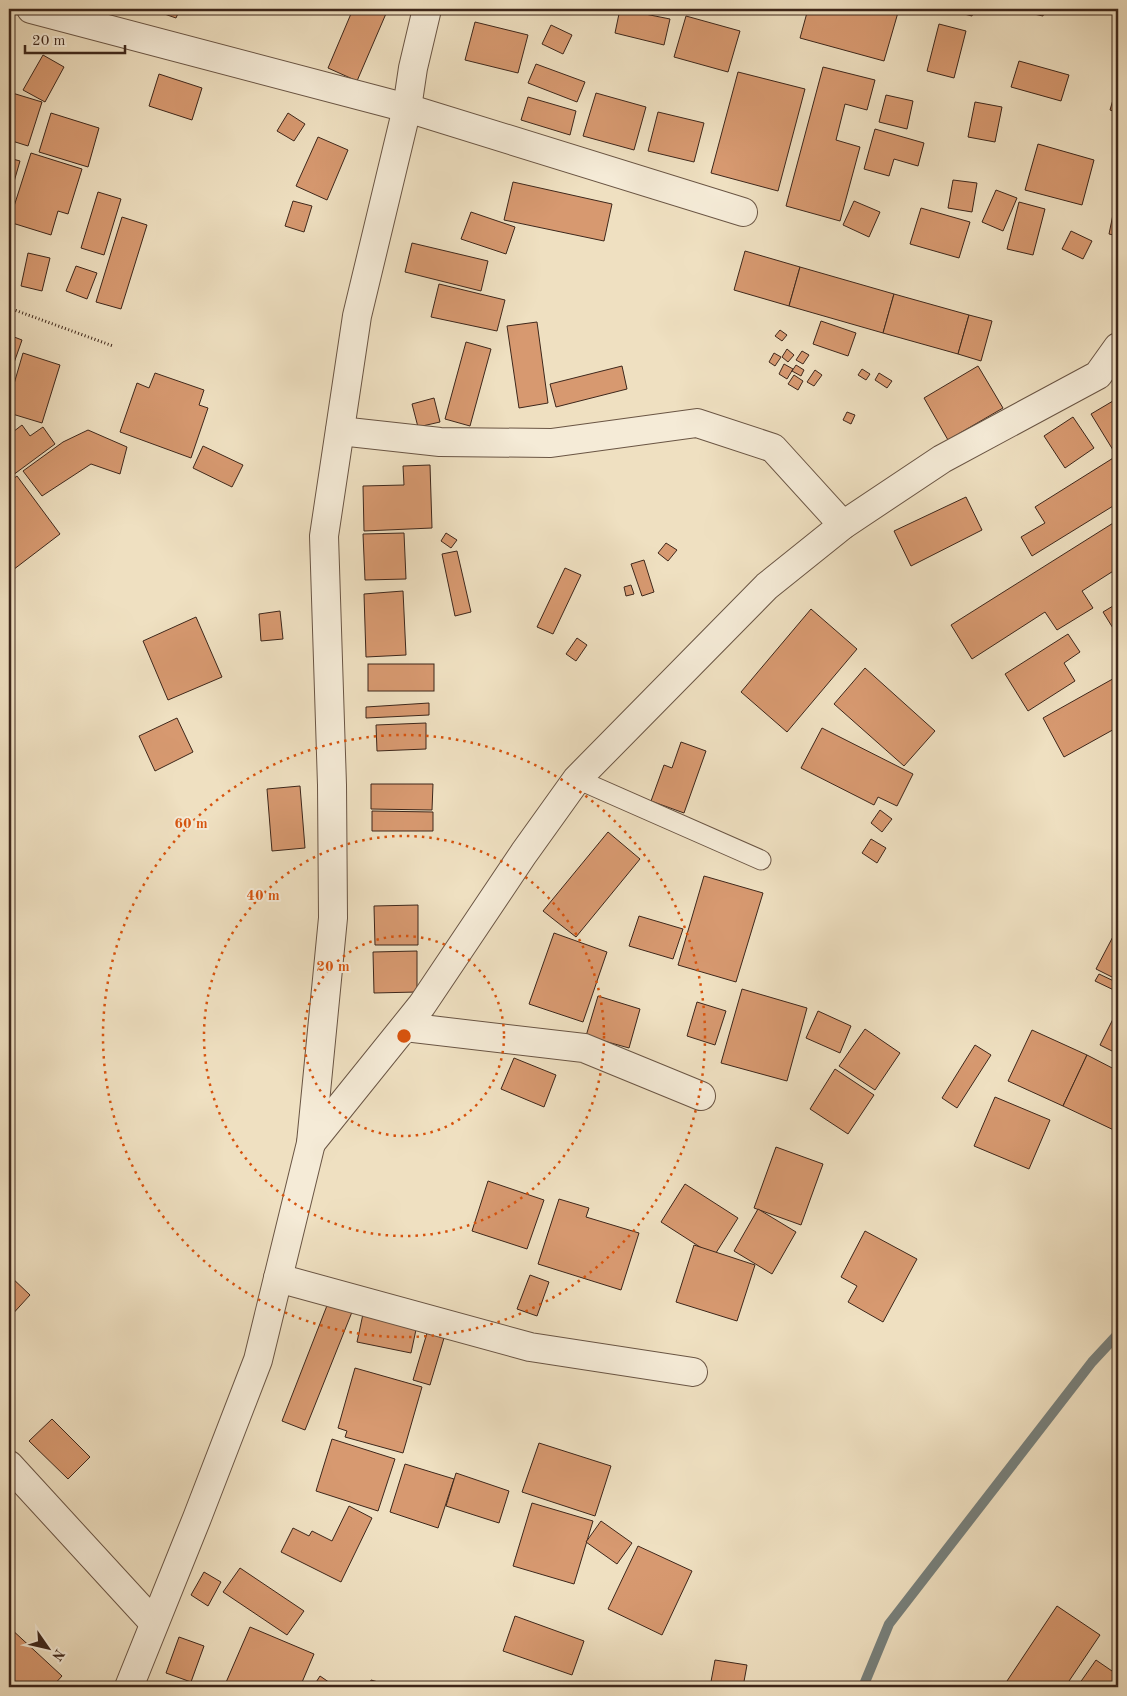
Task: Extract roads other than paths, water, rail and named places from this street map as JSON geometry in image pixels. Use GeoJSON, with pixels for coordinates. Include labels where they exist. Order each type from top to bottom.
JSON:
{"type":"FeatureCollection","features":[{"type":"Feature","properties":{"kind":"street"},"geometry":{"type":"LineString","coordinates":[[31,9],[407,108],[743,212]]}},
{"type":"Feature","properties":{"kind":"street"},"geometry":{"type":"LineString","coordinates":[[129,1687],[258,1360],[311,1144],[333,918],[332,785],[324,536],[357,316],[407,108],[413,68],[427,9]]}},
{"type":"Feature","properties":{"kind":"street"},"geometry":{"type":"LineString","coordinates":[[311,1144],[422,1005],[524,853],[577,779],[767,586],[843,525],[942,459],[1098,375],[1118,347]]}},
{"type":"Feature","properties":{"kind":"street"},"geometry":{"type":"LineString","coordinates":[[340,431],[440,442],[551,443],[697,423],[773,448],[843,525]]}},
{"type":"Feature","properties":{"kind":"street"},"geometry":{"type":"LineString","coordinates":[[405,1027],[584,1048],[702,1096]]}},
{"type":"Feature","properties":{"kind":"street"},"geometry":{"type":"LineString","coordinates":[[278,1278],[530,1347],[693,1372]]}},
{"type":"Feature","properties":{"kind":"street"},"geometry":{"type":"LineString","coordinates":[[9,1465],[154,1623]]}},
{"type":"Feature","properties":{"kind":"lane"},"geometry":{"type":"LineString","coordinates":[[577,779],[761,860]]}},
{"type":"Feature","properties":{"kind":"waterway"},"geometry":{"type":"LineString","coordinates":[[863,1687],[889,1624],[1092,1362],[1118,1334]]}}]}
